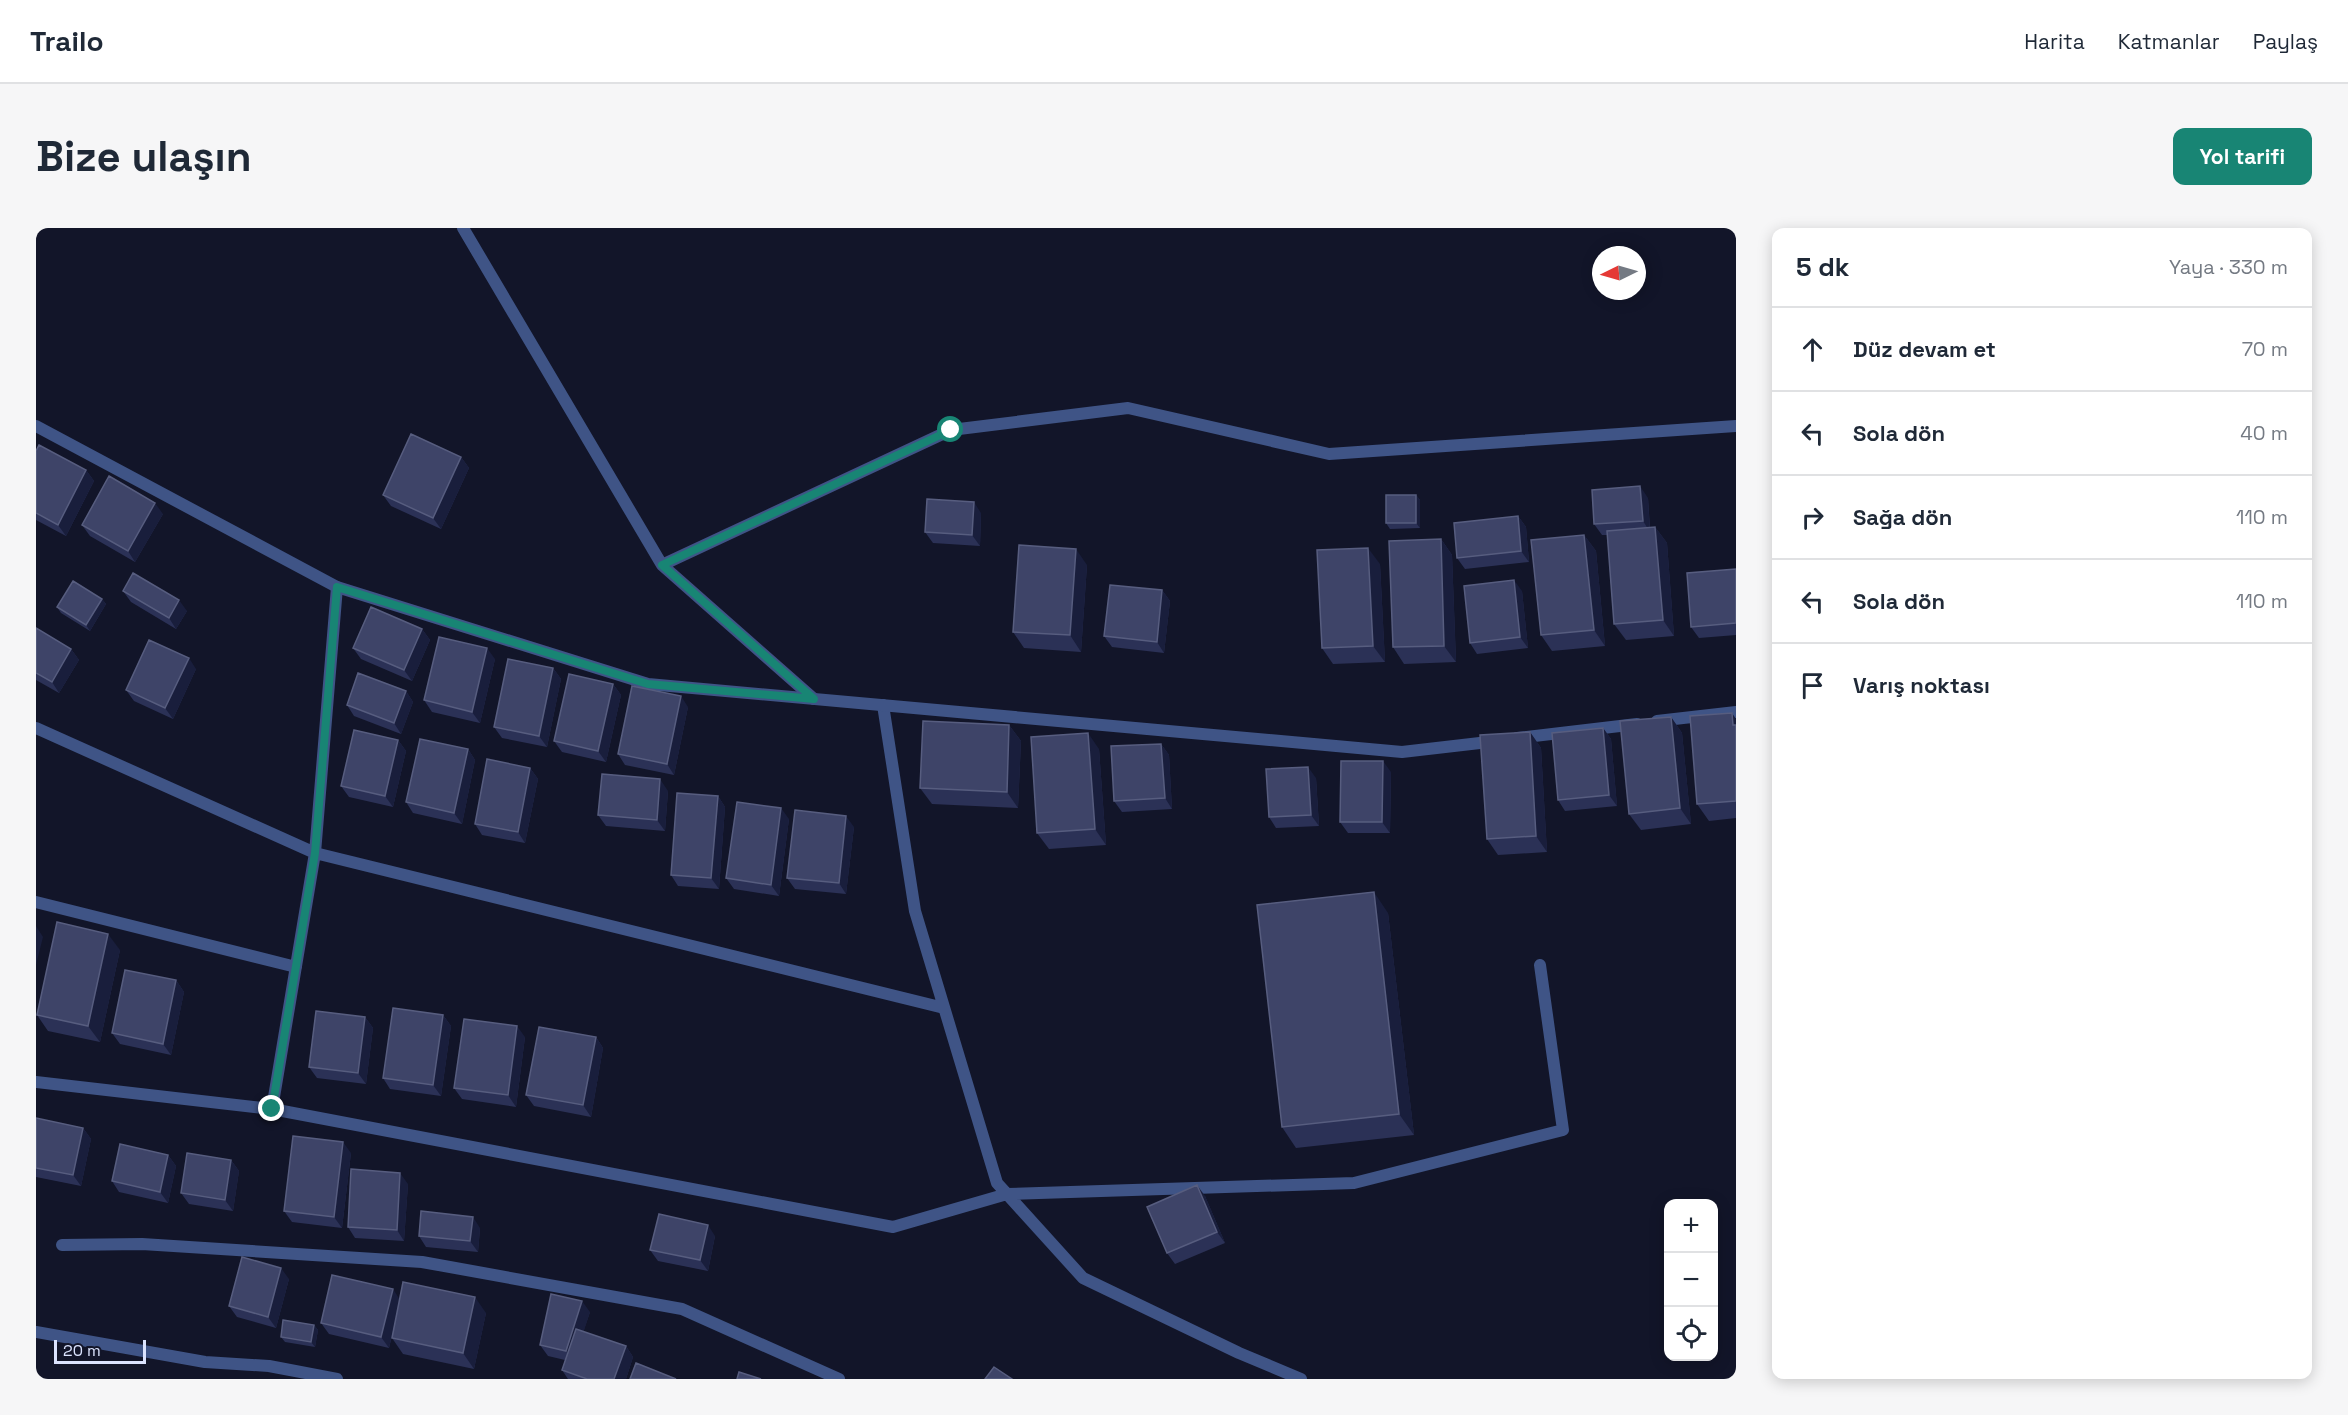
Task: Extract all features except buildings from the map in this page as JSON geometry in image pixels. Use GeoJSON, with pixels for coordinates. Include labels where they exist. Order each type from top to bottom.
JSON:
{"type":"FeatureCollection","features":[{"type":"Feature","properties":{"kind":"street"},"geometry":{"type":"LineString","coordinates":[[463,228],[662,565],[814,699]]}},
{"type":"Feature","properties":{"kind":"street"},"geometry":{"type":"LineString","coordinates":[[662,565],[951,430],[1128,408],[1329,454],[1736,426]]}},
{"type":"Feature","properties":{"kind":"street"},"geometry":{"type":"LineString","coordinates":[[36,426],[337,587],[648,684],[1402,752],[1736,712]]}},
{"type":"Feature","properties":{"kind":"street"},"geometry":{"type":"LineString","coordinates":[[272,1109],[315,853],[337,587]]}},
{"type":"Feature","properties":{"kind":"street"},"geometry":{"type":"LineString","coordinates":[[883,705],[915,910],[997,1183],[1083,1278],[1239,1353],[1301,1379]]}},
{"type":"Feature","properties":{"kind":"street"},"geometry":{"type":"LineString","coordinates":[[36,728],[315,853],[944,1008]]}},
{"type":"Feature","properties":{"kind":"street"},"geometry":{"type":"LineString","coordinates":[[36,902],[296,967]]}},
{"type":"Feature","properties":{"kind":"street"},"geometry":{"type":"LineString","coordinates":[[36,1082],[272,1109],[893,1227],[1007,1194],[1354,1183],[1563,1130],[1540,965]]}},
{"type":"Feature","properties":{"kind":"street"},"geometry":{"type":"LineString","coordinates":[[62,1245],[142,1244],[423,1262],[682,1309],[839,1379]]}},
{"type":"Feature","properties":{"kind":"street"},"geometry":{"type":"LineString","coordinates":[[36,1332],[205,1362],[269,1366],[337,1379]]}},
{"type":"Feature","properties":{"kind":"route"},"geometry":{"type":"LineString","coordinates":[[272,1109],[315,853],[337,587],[648,684],[814,699],[662,565],[951,430]]}}]}
